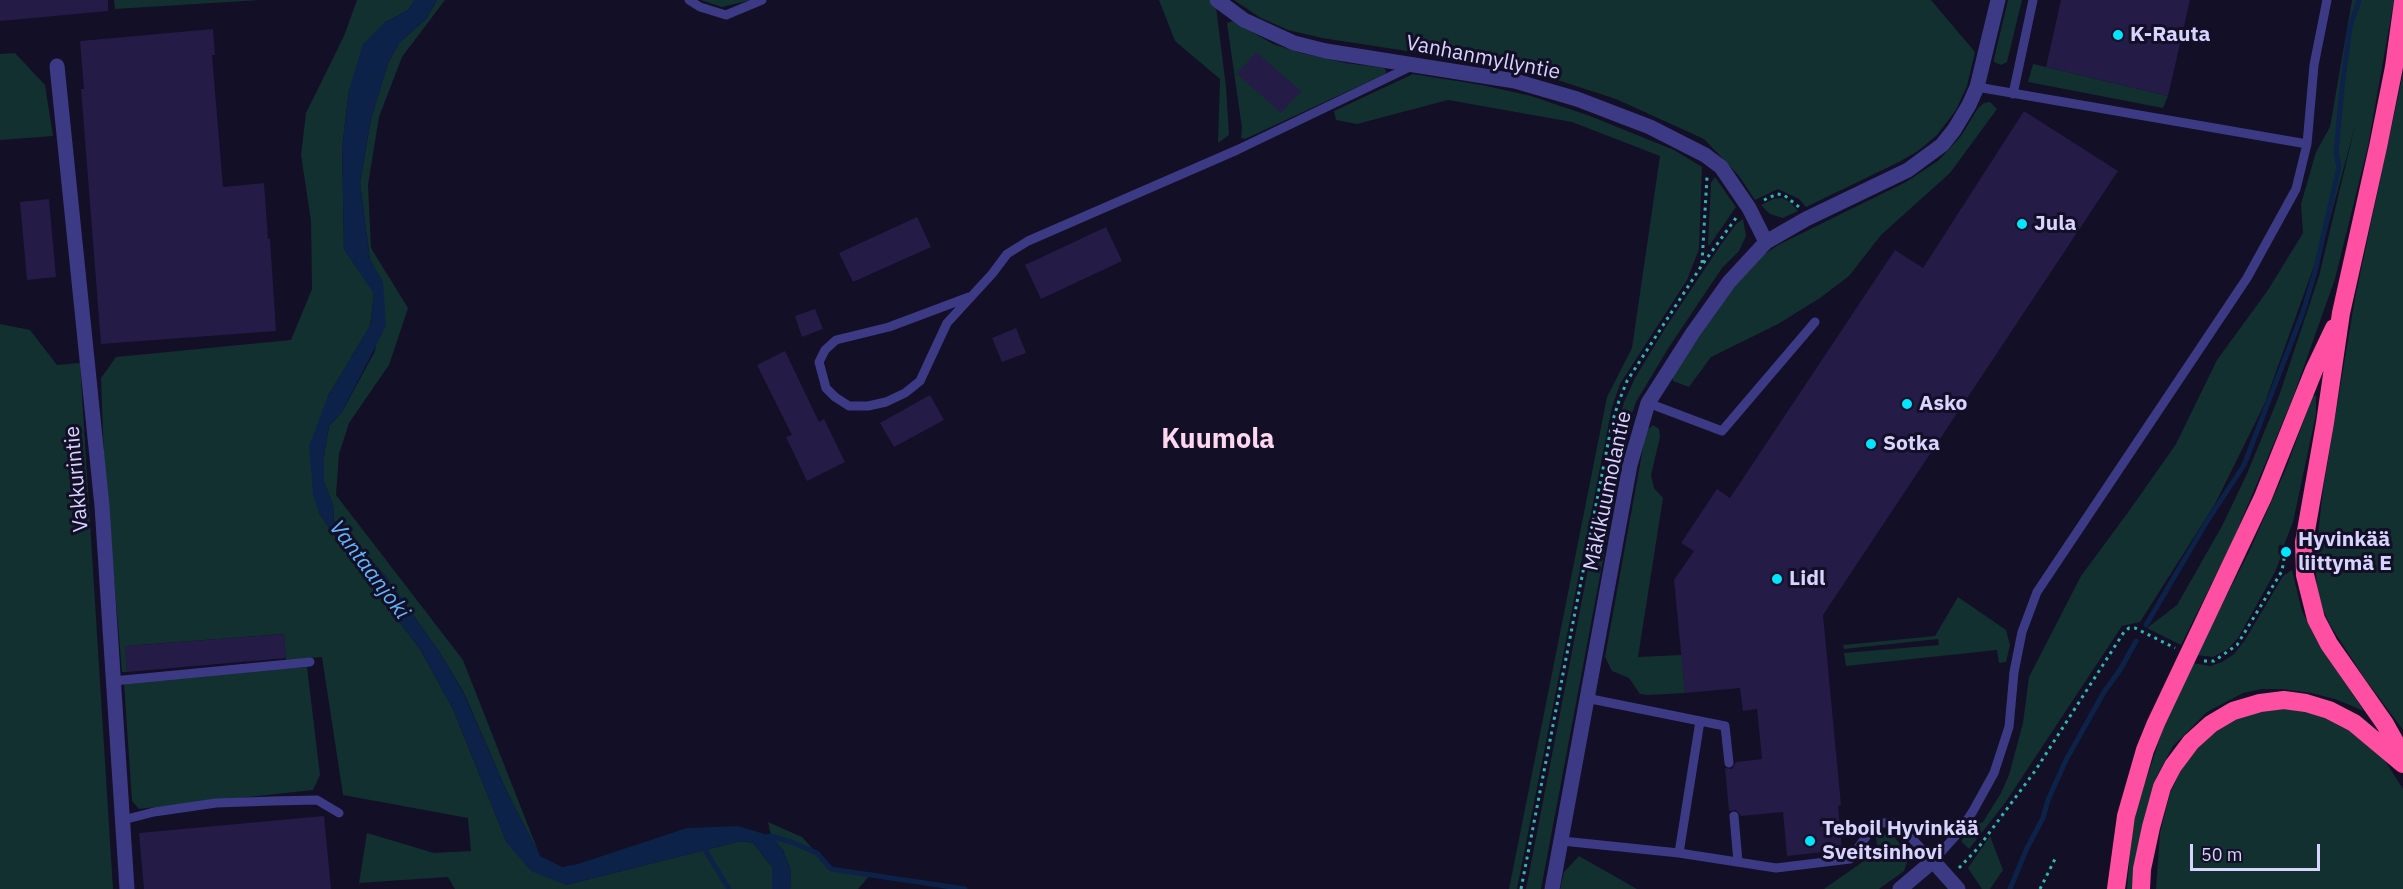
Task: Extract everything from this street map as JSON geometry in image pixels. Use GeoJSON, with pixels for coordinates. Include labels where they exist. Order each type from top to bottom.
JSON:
{"type":"FeatureCollection","features":[{"type":"Feature","properties":{"kind":"highway"},"geometry":{"type":"LineString","coordinates":[[2403,2],[2394,67],[2341,313],[2331,388],[2304,542],[2305,575],[2316,619],[2329,644],[2385,724],[2403,756]]}},
{"type":"Feature","properties":{"kind":"highway"},"geometry":{"type":"LineString","coordinates":[[2116,889],[2126,816],[2135,779],[2149,741],[2263,497],[2314,370],[2341,313]]}},
{"type":"Feature","properties":{"kind":"highway"},"geometry":{"type":"LineString","coordinates":[[2141,889],[2142,869],[2162,787],[2173,766],[2191,742],[2211,724],[2233,711],[2260,702],[2284,700],[2306,703],[2329,710],[2354,723],[2403,764]]}},
{"type":"Feature","properties":{"kind":"street","name":"Vanhanmyllyntie"},"geometry":{"type":"LineString","coordinates":[[1217,0],[1244,21],[1294,43],[1326,51],[1515,81],[1577,99],[1650,127],[1705,155],[1721,167],[1749,208],[1766,242]]}},
{"type":"Feature","properties":{"kind":"street","name":"Mäkikuumolantie"},"geometry":{"type":"LineString","coordinates":[[1552,889],[1630,465],[1648,403],[1692,334],[1729,282],[1766,242],[1806,219],[1908,170],[1927,157],[1954,130],[1970,105],[1977,87],[1998,0]]}},
{"type":"Feature","properties":{"kind":"street","name":"Vakkurintie"},"geometry":{"type":"LineString","coordinates":[[57,66],[102,506],[127,889]]}},
{"type":"Feature","properties":{"kind":"street"},"geometry":{"type":"LineString","coordinates":[[1900,889],[1933,861],[1958,889]]}},
{"type":"Feature","properties":{"kind":"lane"},"geometry":{"type":"LineString","coordinates":[[689,0],[700,7],[726,15],[762,0]]}},
{"type":"Feature","properties":{"kind":"lane"},"geometry":{"type":"LineString","coordinates":[[2013,94],[2033,0]]}},
{"type":"Feature","properties":{"kind":"lane"},"geometry":{"type":"LineString","coordinates":[[1562,841],[1679,853],[1776,868],[1850,859],[1874,827],[1885,822],[1899,826],[1933,861],[1966,821],[1994,773],[2009,726],[2014,672],[2022,632],[2037,592],[2247,278],[2296,189],[2307,144],[2314,65],[2326,0]]}},
{"type":"Feature","properties":{"kind":"lane"},"geometry":{"type":"LineString","coordinates":[[969,297],[890,327],[836,340],[825,350],[819,362],[826,388],[849,406],[868,406],[886,402],[905,393],[920,381],[947,323],[1007,254],[1028,241],[1237,150],[1416,64]]}},
{"type":"Feature","properties":{"kind":"lane"},"geometry":{"type":"LineString","coordinates":[[1977,87],[2307,144]]}},
{"type":"Feature","properties":{"kind":"lane"},"geometry":{"type":"LineString","coordinates":[[1648,403],[1722,431],[1815,322]]}},
{"type":"Feature","properties":{"kind":"lane"},"geometry":{"type":"LineString","coordinates":[[113,681],[310,662]]}},
{"type":"Feature","properties":{"kind":"lane"},"geometry":{"type":"LineString","coordinates":[[1586,698],[1725,726],[1729,763]]}},
{"type":"Feature","properties":{"kind":"lane"},"geometry":{"type":"LineString","coordinates":[[1679,853],[1700,721]]}},
{"type":"Feature","properties":{"kind":"lane"},"geometry":{"type":"LineString","coordinates":[[123,820],[154,812],[216,803],[273,801],[317,800],[339,813]]}},
{"type":"Feature","properties":{"kind":"lane"},"geometry":{"type":"LineString","coordinates":[[1734,816],[1738,862]]}},
{"type":"Feature","properties":{"kind":"path"},"geometry":{"type":"LineString","coordinates":[[1701,265],[1708,171],[1705,155]]}},
{"type":"Feature","properties":{"kind":"path"},"geometry":{"type":"LineString","coordinates":[[2196,660],[2214,661],[2226,655],[2237,645],[2282,571],[2286,552]]}},
{"type":"Feature","properties":{"kind":"path"},"geometry":{"type":"LineString","coordinates":[[1961,866],[1978,848],[2035,771],[2124,632],[2129,628],[2134,628],[2178,650]]}},
{"type":"Feature","properties":{"kind":"path"},"geometry":{"type":"LineString","coordinates":[[2040,889],[2055,859]]}},
{"type":"Feature","properties":{"kind":"green space"},"geometry":{"type":"Polygon","coordinates":[[[114,0],[261,0],[115,9],[114,0]]]}},
{"type":"Feature","properties":{"kind":"green space"},"geometry":{"type":"Polygon","coordinates":[[[357,0],[415,0],[408,10],[384,23],[349,90],[342,148],[344,249],[374,293],[370,326],[328,396],[319,513],[347,554],[420,649],[453,709],[507,843],[566,885],[741,841],[753,843],[772,867],[772,889],[455,889],[448,877],[359,883],[367,833],[434,853],[471,851],[468,818],[343,795],[322,657],[286,660],[284,634],[126,646],[127,672],[122,672],[104,460],[101,378],[116,357],[291,340],[312,289],[311,221],[301,155],[306,113],[344,36],[357,0]]]}},
{"type":"Feature","properties":{"kind":"green space"},"geometry":{"type":"Polygon","coordinates":[[[437,0],[445,0],[402,57],[379,117],[368,185],[371,248],[408,308],[389,365],[349,423],[339,454],[336,495],[463,660],[540,856],[506,790],[464,693],[440,653],[384,574],[334,521],[333,505],[324,482],[324,456],[329,426],[342,412],[375,351],[383,283],[370,260],[360,182],[371,119],[388,63],[399,43],[426,19],[437,0]]]}},
{"type":"Feature","properties":{"kind":"green space"},"geometry":{"type":"Polygon","coordinates":[[[701,0],[751,0],[722,7],[701,0]]]}},
{"type":"Feature","properties":{"kind":"green space"},"geometry":{"type":"Polygon","coordinates":[[[1159,0],[1209,0],[1216,7],[1226,87],[1229,135],[1218,143],[1220,79],[1175,41],[1159,0]]]}},
{"type":"Feature","properties":{"kind":"green space"},"geometry":{"type":"Polygon","coordinates":[[[1234,0],[1931,0],[1975,52],[1967,86],[1956,110],[1937,135],[1918,151],[1899,162],[1806,207],[1799,199],[1778,189],[1755,200],[1739,176],[1704,139],[1616,99],[1542,75],[1472,61],[1322,38],[1288,30],[1259,17],[1234,0]]]}},
{"type":"Feature","properties":{"kind":"green space"},"geometry":{"type":"Polygon","coordinates":[[[2008,0],[2022,0],[2007,62],[2001,65],[1994,62],[1994,59],[2008,0]]]}},
{"type":"Feature","properties":{"kind":"green space"},"geometry":{"type":"Polygon","coordinates":[[[2352,0],[2394,0],[2368,146],[2335,279],[2292,400],[2231,545],[2181,645],[2147,628],[2177,605],[2222,526],[2246,476],[2279,396],[2319,276],[2355,126],[2327,230],[2264,405],[2215,504],[2140,622],[2122,626],[2005,803],[1969,849],[1961,841],[1975,824],[1983,822],[2001,793],[2009,775],[2023,723],[2029,677],[2081,576],[2176,444],[2217,360],[2268,290],[2303,233],[2301,204],[2316,152],[2330,127],[2352,0]]]}},
{"type":"Feature","properties":{"kind":"green space"},"geometry":{"type":"Polygon","coordinates":[[[1233,21],[1273,44],[1346,63],[1384,68],[1385,74],[1245,139],[1241,138],[1242,128],[1227,23],[1233,21]]]}},
{"type":"Feature","properties":{"kind":"green space"},"geometry":{"type":"Polygon","coordinates":[[[15,53],[45,85],[53,136],[0,140],[0,54],[15,53]]]}},
{"type":"Feature","properties":{"kind":"green space"},"geometry":{"type":"Polygon","coordinates":[[[2033,64],[2168,96],[2163,108],[2028,82],[2033,64]]]}},
{"type":"Feature","properties":{"kind":"green space"},"geometry":{"type":"Polygon","coordinates":[[[2403,73],[2403,730],[2365,679],[2330,625],[2317,588],[2315,562],[2323,490],[2355,298],[2403,73]]]}},
{"type":"Feature","properties":{"kind":"green space"},"geometry":{"type":"Polygon","coordinates":[[[1413,74],[1482,85],[1531,96],[1590,116],[1674,150],[1702,167],[1699,249],[1687,280],[1620,384],[1612,407],[1517,889],[1509,889],[1607,397],[1632,348],[1660,156],[1572,122],[1448,100],[1357,124],[1336,120],[1334,111],[1413,74]]]}},
{"type":"Feature","properties":{"kind":"green space"},"geometry":{"type":"Polygon","coordinates":[[[1990,102],[1997,109],[1950,173],[1881,235],[1849,276],[1820,298],[1778,324],[1711,357],[1689,387],[1673,381],[1672,376],[1735,285],[1762,256],[1778,245],[1906,182],[1939,160],[1961,136],[1978,108],[1990,102]]]}},
{"type":"Feature","properties":{"kind":"green space"},"geometry":{"type":"Polygon","coordinates":[[[1715,177],[1736,207],[1709,246],[1711,183],[1715,177]]]}},
{"type":"Feature","properties":{"kind":"green space"},"geometry":{"type":"Polygon","coordinates":[[[1782,198],[1790,202],[1798,211],[1783,218],[1770,214],[1761,205],[1773,199],[1782,198]]]}},
{"type":"Feature","properties":{"kind":"green space"},"geometry":{"type":"Polygon","coordinates":[[[1743,219],[1746,236],[1739,251],[1722,268],[1669,347],[1636,402],[1629,422],[1541,889],[1526,889],[1611,450],[1624,402],[1635,378],[1664,330],[1720,246],[1736,224],[1743,219]]]}},
{"type":"Feature","properties":{"kind":"green space"},"geometry":{"type":"Polygon","coordinates":[[[0,324],[30,330],[57,365],[80,363],[113,889],[0,889],[0,324]]]}},
{"type":"Feature","properties":{"kind":"green space"},"geometry":{"type":"Polygon","coordinates":[[[2316,395],[2316,414],[2293,522],[2284,545],[2279,545],[2278,553],[2282,554],[2275,572],[2238,638],[2228,649],[2213,657],[2196,655],[2248,554],[2285,471],[2313,396],[2316,395]]]}},
{"type":"Feature","properties":{"kind":"green space"},"geometry":{"type":"Polygon","coordinates":[[[1653,425],[1659,429],[1660,437],[1651,475],[1654,488],[1663,498],[1638,657],[1682,655],[1685,693],[1647,695],[1640,694],[1629,678],[1612,671],[1605,657],[1644,442],[1647,430],[1653,425]]]}},
{"type":"Feature","properties":{"kind":"green space"},"geometry":{"type":"Polygon","coordinates":[[[2292,570],[2302,611],[2316,639],[2364,711],[2335,699],[2311,693],[2262,689],[2243,693],[2207,712],[2173,746],[2157,776],[2147,808],[2140,843],[2136,889],[2127,889],[2131,841],[2137,807],[2166,720],[2193,663],[2210,666],[2234,654],[2245,640],[2283,576],[2292,570]]]}},
{"type":"Feature","properties":{"kind":"green space"},"geometry":{"type":"Polygon","coordinates":[[[1958,597],[2006,630],[2010,645],[2006,662],[1999,663],[1997,650],[1846,666],[1844,653],[1939,645],[1938,639],[1844,649],[1843,645],[1935,636],[1958,597]]]}},
{"type":"Feature","properties":{"kind":"green space"},"geometry":{"type":"Polygon","coordinates":[[[307,667],[320,775],[313,790],[139,809],[132,801],[124,684],[233,672],[307,667]]]}},
{"type":"Feature","properties":{"kind":"green space"},"geometry":{"type":"Polygon","coordinates":[[[2267,708],[2308,709],[2352,729],[2384,759],[2403,789],[2403,889],[2156,889],[2160,833],[2170,793],[2184,764],[2206,739],[2224,726],[2245,713],[2267,708]]]}},
{"type":"Feature","properties":{"kind":"green space"},"geometry":{"type":"Polygon","coordinates":[[[768,822],[802,837],[831,869],[871,874],[858,889],[790,889],[791,871],[783,850],[771,836],[768,822]]]}},
{"type":"Feature","properties":{"kind":"green space"},"geometry":{"type":"Polygon","coordinates":[[[1891,833],[1905,850],[1908,860],[1904,871],[1879,889],[1824,889],[1878,851],[1876,838],[1880,834],[1891,833]]]}},
{"type":"Feature","properties":{"kind":"green space"},"geometry":{"type":"Polygon","coordinates":[[[1990,836],[2003,870],[1990,889],[1982,889],[1968,868],[1990,836]]]}},
{"type":"Feature","properties":{"kind":"green space"},"geometry":{"type":"Polygon","coordinates":[[[1579,856],[1637,889],[1560,889],[1564,872],[1579,856]]]}},
{"type":"Feature","properties":{"kind":"water","name":"Vantaanjoki"},"geometry":{"type":"Polygon","coordinates":[[[415,0],[437,0],[426,19],[399,43],[388,63],[371,119],[360,182],[370,260],[383,283],[386,326],[342,412],[329,426],[324,456],[324,482],[333,505],[334,521],[384,574],[440,653],[464,694],[506,790],[540,856],[562,867],[578,864],[687,828],[738,826],[771,836],[783,850],[791,871],[790,889],[772,889],[772,867],[753,843],[742,841],[566,885],[531,871],[507,843],[453,709],[420,649],[347,554],[319,513],[313,494],[309,446],[328,396],[370,326],[374,294],[344,249],[342,148],[349,90],[363,44],[384,23],[408,10],[415,0]]]}},
{"type":"Feature","properties":{"kind":"building"},"geometry":{"type":"Polygon","coordinates":[[[0,0],[108,0],[108,11],[0,21],[0,0]]]}},
{"type":"Feature","properties":{"kind":"building","name":"K-Rauta"},"geometry":{"type":"Polygon","coordinates":[[[2061,0],[2190,0],[2168,96],[2046,67],[2061,0]]]}},
{"type":"Feature","properties":{"kind":"building"},"geometry":{"type":"Polygon","coordinates":[[[213,29],[215,55],[212,55],[223,187],[264,183],[276,331],[101,344],[81,89],[84,89],[80,41],[213,29]]]}},
{"type":"Feature","properties":{"kind":"building"},"geometry":{"type":"Polygon","coordinates":[[[1256,52],[1301,91],[1281,113],[1237,74],[1256,52]]]}},
{"type":"Feature","properties":{"kind":"building"},"geometry":{"type":"Polygon","coordinates":[[[2024,111],[2118,171],[1823,615],[1841,805],[1838,806],[1842,850],[1787,856],[1783,812],[1741,816],[1736,810],[1729,811],[1725,768],[1732,769],[1736,762],[1762,759],[1757,709],[1743,711],[1740,688],[1685,693],[1674,580],[1694,551],[1681,543],[1717,489],[1730,498],[1895,250],[1923,268],[2024,111]]]}},
{"type":"Feature","properties":{"kind":"building"},"geometry":{"type":"Polygon","coordinates":[[[49,199],[56,277],[27,280],[20,202],[49,199]]]}},
{"type":"Feature","properties":{"kind":"building"},"geometry":{"type":"Polygon","coordinates":[[[917,217],[931,247],[853,282],[839,253],[917,217]]]}},
{"type":"Feature","properties":{"kind":"building"},"geometry":{"type":"Polygon","coordinates":[[[1106,227],[1122,261],[1041,299],[1025,265],[1106,227]]]}},
{"type":"Feature","properties":{"kind":"building"},"geometry":{"type":"Polygon","coordinates":[[[815,309],[823,329],[802,337],[795,316],[815,309]]]}},
{"type":"Feature","properties":{"kind":"building"},"geometry":{"type":"Polygon","coordinates":[[[1016,328],[1026,353],[1002,362],[992,338],[1016,328]]]}},
{"type":"Feature","properties":{"kind":"building"},"geometry":{"type":"Polygon","coordinates":[[[785,351],[819,422],[824,419],[845,462],[807,481],[786,437],[792,435],[757,365],[785,351]]]}},
{"type":"Feature","properties":{"kind":"building"},"geometry":{"type":"Polygon","coordinates":[[[930,395],[944,420],[894,447],[880,423],[930,395]]]}},
{"type":"Feature","properties":{"kind":"building"},"geometry":{"type":"Polygon","coordinates":[[[284,634],[286,658],[127,672],[125,646],[284,634]]]}},
{"type":"Feature","properties":{"kind":"building"},"geometry":{"type":"Polygon","coordinates":[[[324,816],[331,889],[144,889],[139,833],[324,816]]]}},
{"type":"Feature","properties":{"kind":"waterway"},"geometry":{"type":"LineString","coordinates":[[2146,625],[2206,523],[2244,465],[2303,312],[2315,272],[2339,167],[2336,153],[2342,88],[2350,27],[2359,0]]}},
{"type":"Feature","properties":{"kind":"waterway"},"geometry":{"type":"LineString","coordinates":[[2010,889],[2027,848],[2043,818],[2048,800],[2066,760],[2136,641]]}},
{"type":"Feature","properties":{"kind":"waterway"},"geometry":{"type":"LineString","coordinates":[[766,837],[771,836],[791,842],[817,853],[831,869],[965,889]]}},
{"type":"Feature","properties":{"kind":"waterway"},"geometry":{"type":"LineString","coordinates":[[703,847],[729,889]]}},
{"type":"Feature","properties":{"kind":"place","name":"K-Rauta"},"geometry":{"type":"Point","coordinates":[2118,35]}},
{"type":"Feature","properties":{"kind":"place","name":"Jula"},"geometry":{"type":"Point","coordinates":[2022,224]}},
{"type":"Feature","properties":{"kind":"place","name":"Asko"},"geometry":{"type":"Point","coordinates":[1907,404]}},
{"type":"Feature","properties":{"kind":"place","name":"Sotka"},"geometry":{"type":"Point","coordinates":[1871,444]}},
{"type":"Feature","properties":{"kind":"place","name":"Hyvinkää liittymä E"},"geometry":{"type":"Point","coordinates":[2286,552]}},
{"type":"Feature","properties":{"kind":"place","name":"Lidl"},"geometry":{"type":"Point","coordinates":[1777,579]}},
{"type":"Feature","properties":{"kind":"place","name":"Teboil Hyvinkää Sveitsinhovi"},"geometry":{"type":"Point","coordinates":[1810,841]}},
{"type":"Feature","properties":{"kind":"district","name":"Kuumola"},"geometry":{"type":"Point","coordinates":[1218,440]}}]}
